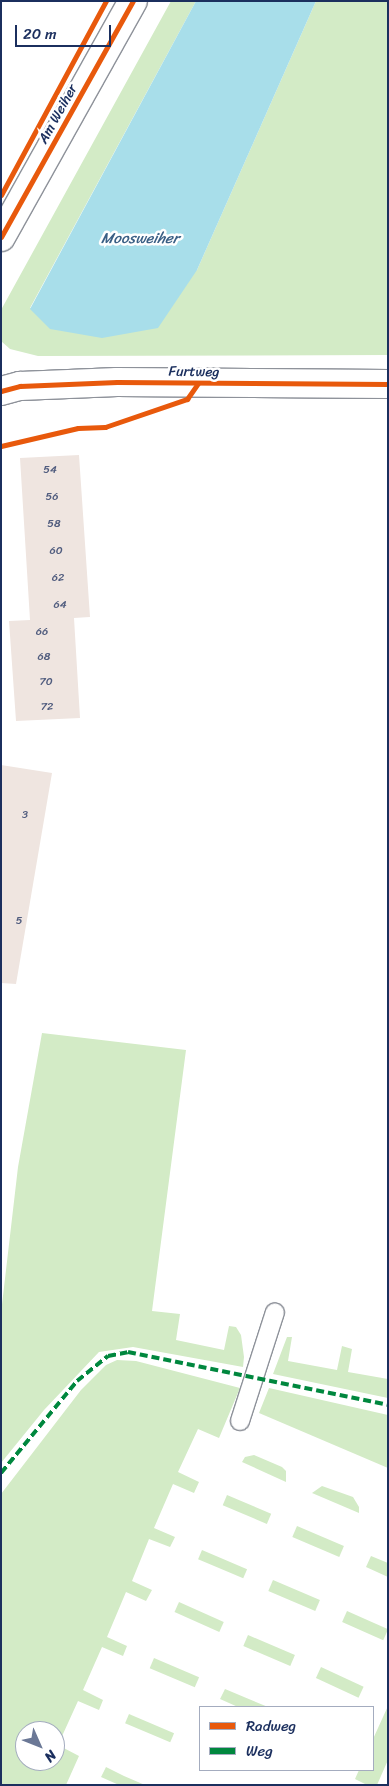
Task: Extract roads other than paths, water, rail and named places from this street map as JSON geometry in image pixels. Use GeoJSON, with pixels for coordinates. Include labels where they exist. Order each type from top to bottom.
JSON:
{"type":"FeatureCollection","features":[{"type":"Feature","properties":{"kind":"street","name":"Am Weiher"},"geometry":{"type":"LineString","coordinates":[[1,237],[133,1]]}},
{"type":"Feature","properties":{"kind":"street","name":"Furtweg"},"geometry":{"type":"LineString","coordinates":[[7,384],[117,382],[388,384]]}},
{"type":"Feature","properties":{"kind":"lane"},"geometry":{"type":"LineString","coordinates":[[240,1421],[275,1312]]}},
{"type":"Feature","properties":{"kind":"water","name":"Moosweiher"},"geometry":{"type":"Polygon","coordinates":[[[196,1],[316,1],[197,270],[158,328],[102,338],[50,329],[30,309],[196,1]]]}}]}
